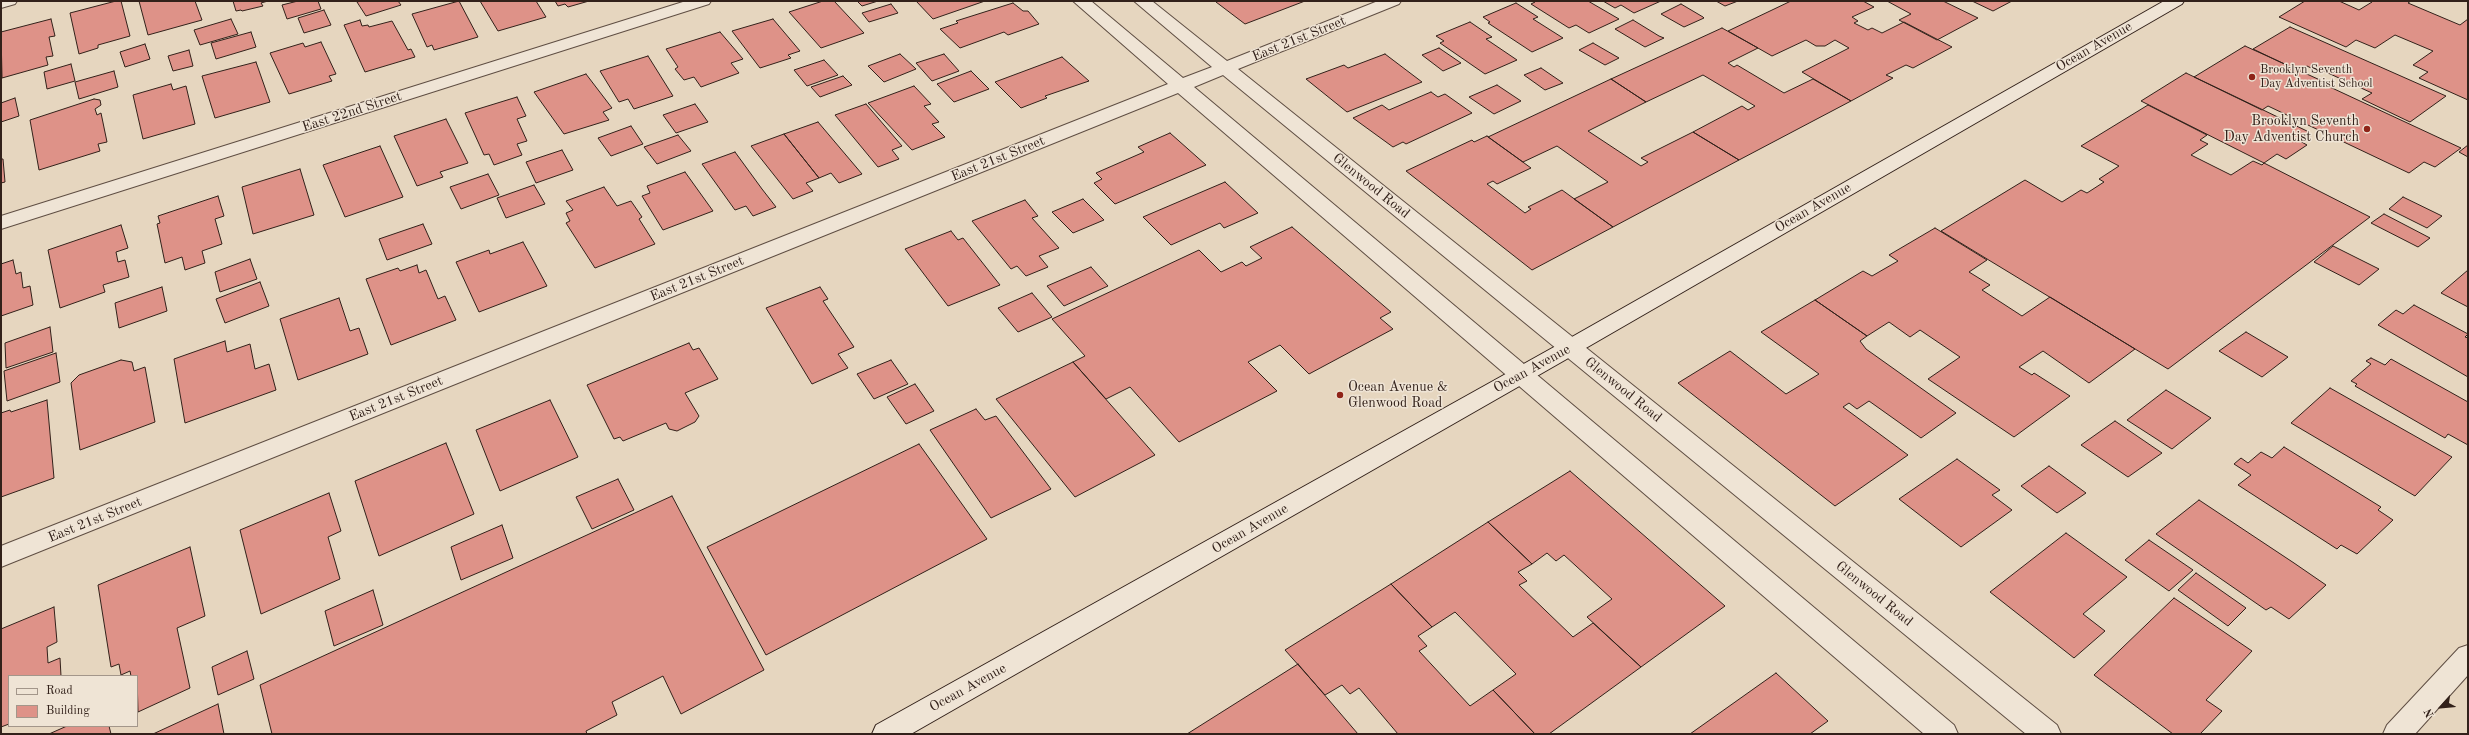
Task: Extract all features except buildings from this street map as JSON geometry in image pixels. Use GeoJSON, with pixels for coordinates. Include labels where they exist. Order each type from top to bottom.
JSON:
{"type":"FeatureCollection","features":[{"type":"Feature","properties":{"kind":"street"},"geometry":{"type":"LineString","coordinates":[[1,3],[9,1]]}},
{"type":"Feature","properties":{"kind":"street","name":"East 22nd Street"},"geometry":{"type":"LineString","coordinates":[[1,222],[703,1]]}},
{"type":"Feature","properties":{"kind":"street"},"geometry":{"type":"LineString","coordinates":[[1081,1],[1944,734]]}},
{"type":"Feature","properties":{"kind":"street","name":"Glenwood Road"},"geometry":{"type":"LineString","coordinates":[[1142,1],[2047,734]]}},
{"type":"Feature","properties":{"kind":"street","name":"East 21st Street"},"geometry":{"type":"LineString","coordinates":[[1,557],[1393,1]]}},
{"type":"Feature","properties":{"kind":"street","name":"Ocean Avenue"},"geometry":{"type":"LineString","coordinates":[[886,734],[1571,347],[2176,1]]}},
{"type":"Feature","properties":{"kind":"street"},"geometry":{"type":"LineString","coordinates":[[2397,734],[2468,656]]}},
{"type":"Feature","properties":{"kind":"place","name":"Brooklyn Seventh Day Adventist School"},"geometry":{"type":"Point","coordinates":[2252,77]}},
{"type":"Feature","properties":{"kind":"place","name":"Brooklyn Seventh Day Adventist Church"},"geometry":{"type":"Point","coordinates":[2367,129]}},
{"type":"Feature","properties":{"kind":"place","name":"Ocean Avenue & Glenwood Road"},"geometry":{"type":"Point","coordinates":[1340,395]}}]}
